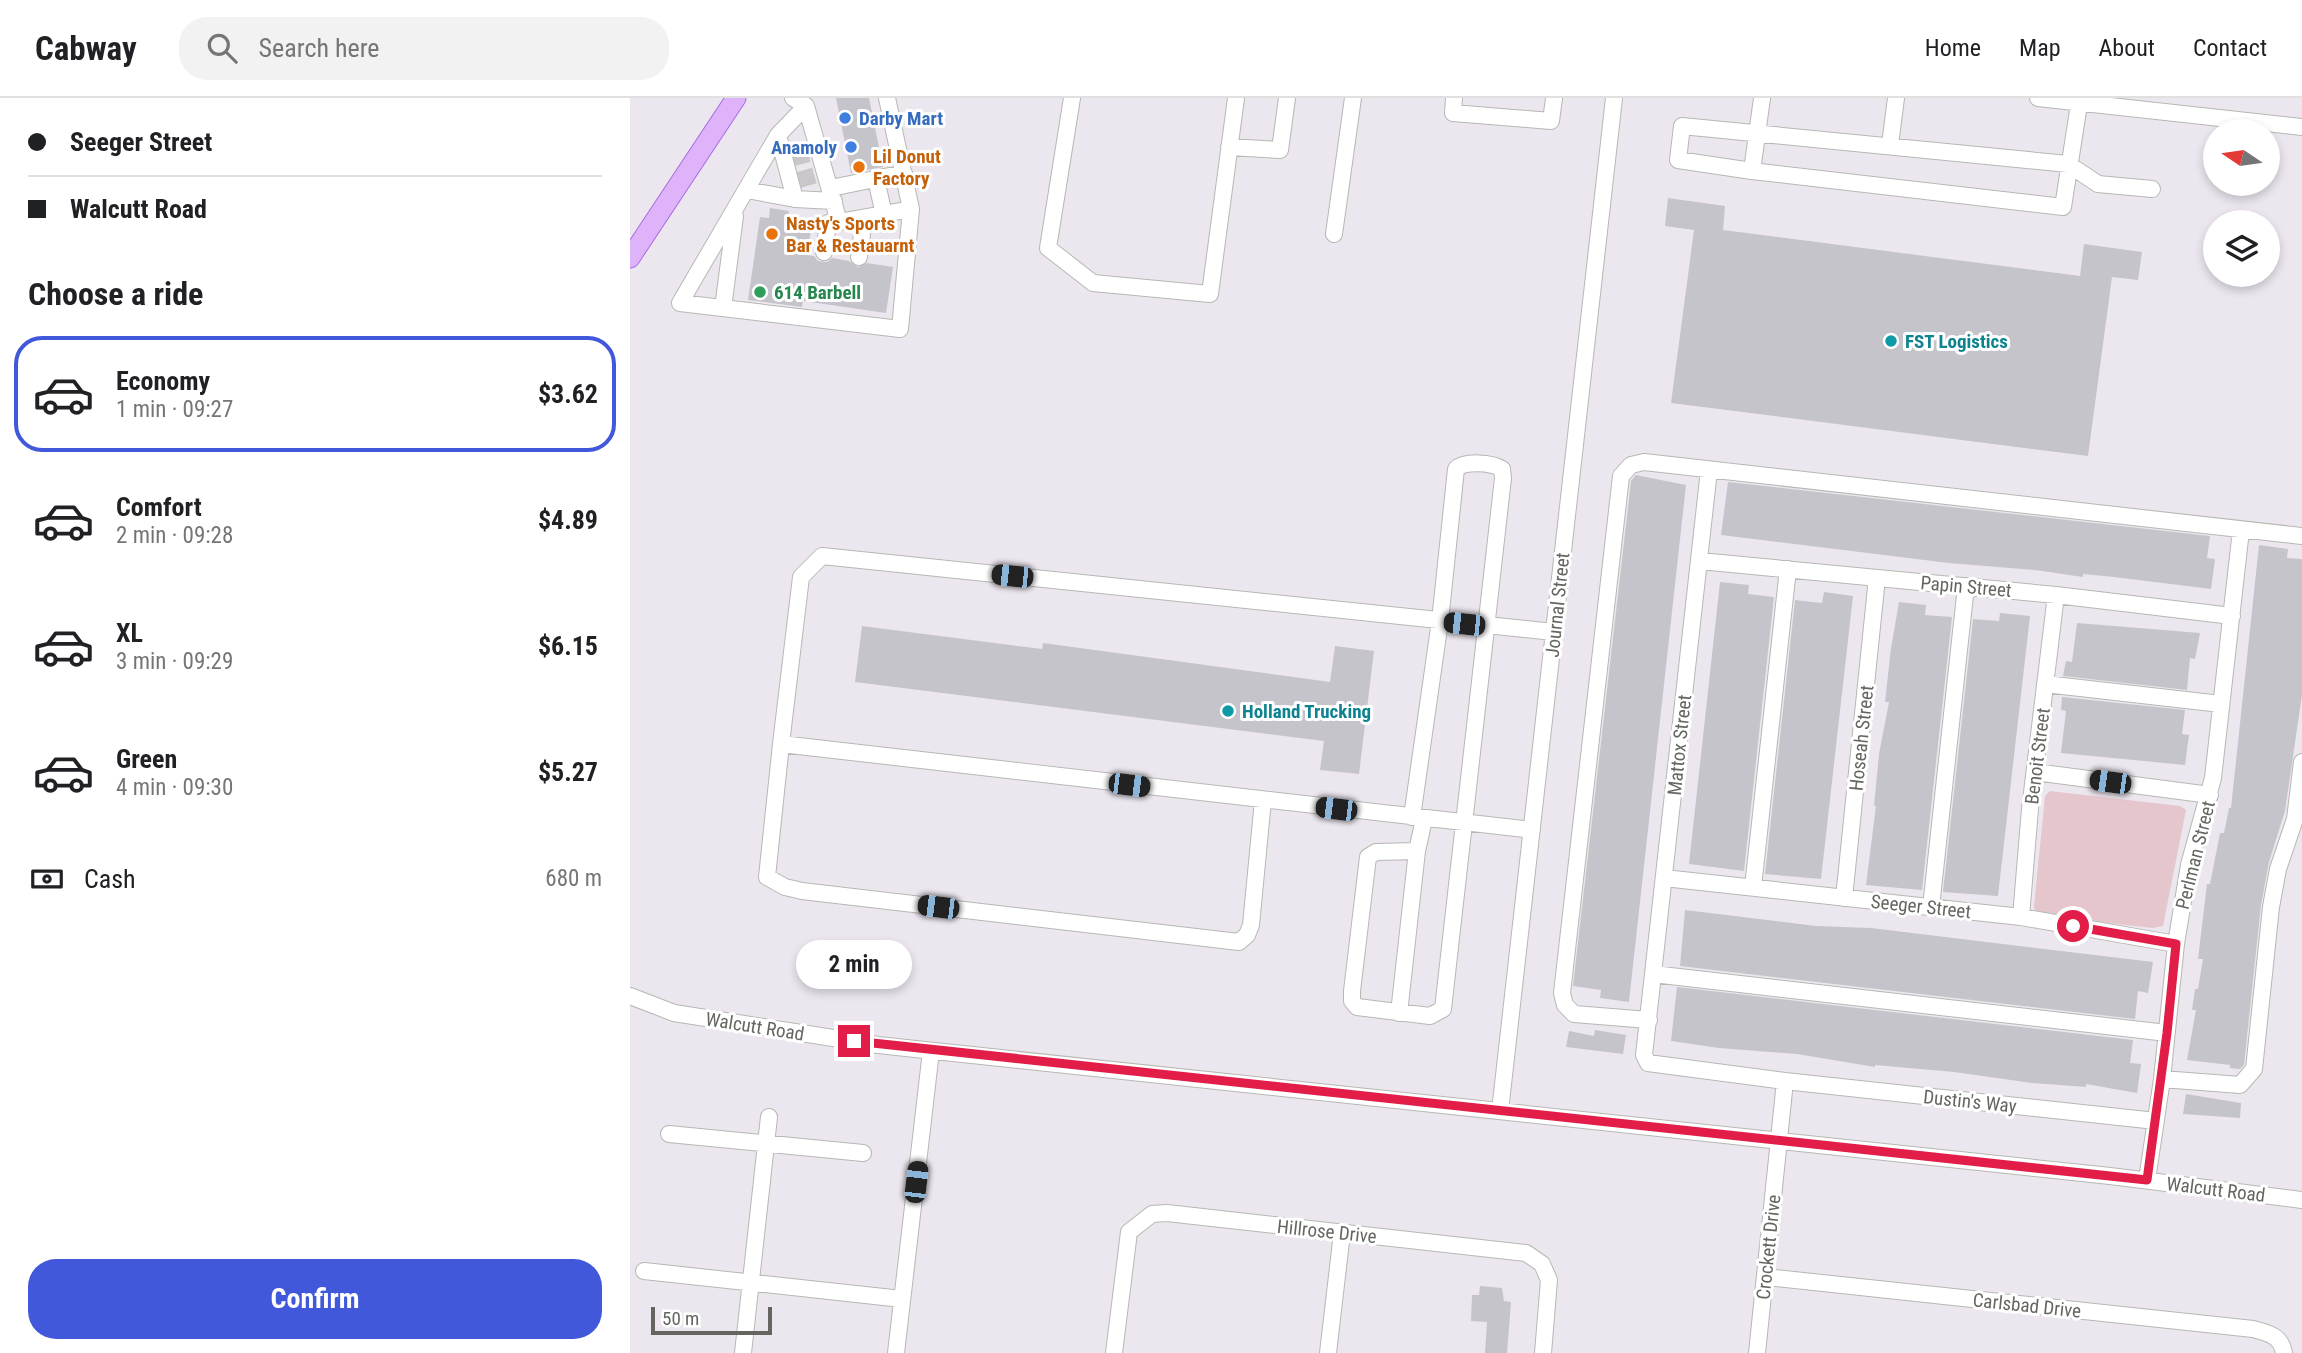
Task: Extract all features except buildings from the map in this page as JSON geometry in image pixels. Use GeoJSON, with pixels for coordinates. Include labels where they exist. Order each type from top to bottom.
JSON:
{"type":"FeatureCollection","features":[{"type":"Feature","properties":{"kind":"main road"},"geometry":{"type":"LineString","coordinates":[[630,258],[736,98]]}},
{"type":"Feature","properties":{"kind":"street"},"geometry":{"type":"LineString","coordinates":[[799,102],[680,303],[900,328],[912,209],[887,98]]}},
{"type":"Feature","properties":{"kind":"street"},"geometry":{"type":"LineString","coordinates":[[1072,98],[1048,248],[1093,283],[1210,294],[1236,98]]}},
{"type":"Feature","properties":{"kind":"street"},"geometry":{"type":"LineString","coordinates":[[1229,147],[1280,150],[1287,98]]}},
{"type":"Feature","properties":{"kind":"street"},"geometry":{"type":"LineString","coordinates":[[1334,234],[1353,98]]}},
{"type":"Feature","properties":{"kind":"street"},"geometry":{"type":"LineString","coordinates":[[1454,98],[1453,113],[1551,121],[1554,98]]}},
{"type":"Feature","properties":{"kind":"street","name":"Journal Street"},"geometry":{"type":"LineString","coordinates":[[1500,1111],[1614,98]]}},
{"type":"Feature","properties":{"kind":"street"},"geometry":{"type":"LineString","coordinates":[[1752,172],[1762,98]]}},
{"type":"Feature","properties":{"kind":"street"},"geometry":{"type":"LineString","coordinates":[[1890,145],[1896,98]]}},
{"type":"Feature","properties":{"kind":"street"},"geometry":{"type":"LineString","coordinates":[[2038,98],[2080,100],[2302,127]]}},
{"type":"Feature","properties":{"kind":"street"},"geometry":{"type":"LineString","coordinates":[[2080,100],[2068,164],[2063,207],[1752,172],[1678,160],[1682,125],[2068,164],[2098,184],[2152,189]]}},
{"type":"Feature","properties":{"kind":"street"},"geometry":{"type":"LineString","coordinates":[[799,102],[802,156],[816,183]]}},
{"type":"Feature","properties":{"kind":"street"},"geometry":{"type":"LineString","coordinates":[[778,135],[802,156],[839,222]]}},
{"type":"Feature","properties":{"kind":"street"},"geometry":{"type":"LineString","coordinates":[[747,190],[795,199],[816,183],[904,173]]}},
{"type":"Feature","properties":{"kind":"street"},"geometry":{"type":"LineString","coordinates":[[795,199],[816,183]]}},
{"type":"Feature","properties":{"kind":"street"},"geometry":{"type":"LineString","coordinates":[[878,188],[884,215]]}},
{"type":"Feature","properties":{"kind":"street"},"geometry":{"type":"LineString","coordinates":[[824,252],[828,223],[912,209]]}},
{"type":"Feature","properties":{"kind":"street"},"geometry":{"type":"LineString","coordinates":[[723,308],[736,211]]}},
{"type":"Feature","properties":{"kind":"street"},"geometry":{"type":"LineString","coordinates":[[859,257],[864,219]]}},
{"type":"Feature","properties":{"kind":"street"},"geometry":{"type":"LineString","coordinates":[[1649,1020],[1574,1014],[1565,1005],[1562,993],[1621,476],[1631,465],[1644,463],[2302,536]]}},
{"type":"Feature","properties":{"kind":"street"},"geometry":{"type":"LineString","coordinates":[[1399,1013],[1418,851],[1418,818],[1455,469],[1464,464],[1497,466],[1502,469],[1503,478],[1443,1009],[1430,1016],[1399,1013],[1357,1007],[1352,1001],[1352,990],[1368,857],[1376,852],[1418,851]]}},
{"type":"Feature","properties":{"kind":"street","name":"Mattox Street"},"geometry":{"type":"LineString","coordinates":[[1649,1020],[1709,470]]}},
{"type":"Feature","properties":{"kind":"street","name":"Perlman Street"},"geometry":{"type":"LineString","coordinates":[[2147,1180],[2162,1079],[2176,944],[2189,865],[2210,795],[2241,530]]}},
{"type":"Feature","properties":{"kind":"street"},"geometry":{"type":"LineString","coordinates":[[1263,800],[1251,925],[1247,936],[1238,942],[785,887],[767,877],[801,577],[822,556],[1554,632]]}},
{"type":"Feature","properties":{"kind":"street","name":"Papin Street"},"geometry":{"type":"LineString","coordinates":[[1700,561],[2056,595],[2232,615]]}},
{"type":"Feature","properties":{"kind":"street"},"geometry":{"type":"LineString","coordinates":[[1753,887],[1788,569]]}},
{"type":"Feature","properties":{"kind":"street","name":"Hoseah Street"},"geometry":{"type":"LineString","coordinates":[[1844,898],[1877,578]]}},
{"type":"Feature","properties":{"kind":"street"},"geometry":{"type":"LineString","coordinates":[[1931,907],[1966,586]]}},
{"type":"Feature","properties":{"kind":"street","name":"Benoit Street"},"geometry":{"type":"LineString","coordinates":[[2021,917],[2056,595]]}},
{"type":"Feature","properties":{"kind":"street"},"geometry":{"type":"LineString","coordinates":[[2045,684],[2221,704]]}},
{"type":"Feature","properties":{"kind":"street"},"geometry":{"type":"LineString","coordinates":[[781,744],[1532,830]]}},
{"type":"Feature","properties":{"kind":"street"},"geometry":{"type":"LineString","coordinates":[[2162,1079],[2240,1085],[2254,1069],[2271,907],[2278,869],[2295,819],[2302,762]]}},
{"type":"Feature","properties":{"kind":"street"},"geometry":{"type":"LineString","coordinates":[[2035,772],[2210,795]]}},
{"type":"Feature","properties":{"kind":"street","name":"Seeger Street"},"geometry":{"type":"LineString","coordinates":[[1664,877],[2021,917],[2176,944]]}},
{"type":"Feature","properties":{"kind":"street"},"geometry":{"type":"LineString","coordinates":[[1653,974],[2167,1033]]}},
{"type":"Feature","properties":{"kind":"street","name":"Walcutt Road"},"geometry":{"type":"LineString","coordinates":[[630,996],[674,1013],[878,1045],[2147,1180],[2302,1200]]}},
{"type":"Feature","properties":{"kind":"street","name":"Dustin's Way"},"geometry":{"type":"LineString","coordinates":[[1649,1020],[1644,1055],[1651,1065],[2156,1121]]}},
{"type":"Feature","properties":{"kind":"street"},"geometry":{"type":"LineString","coordinates":[[896,1353],[931,1051]]}},
{"type":"Feature","properties":{"kind":"street"},"geometry":{"type":"LineString","coordinates":[[1779,1142],[1785,1081]]}},
{"type":"Feature","properties":{"kind":"street"},"geometry":{"type":"LineString","coordinates":[[743,1353],[769,1117]]}},
{"type":"Feature","properties":{"kind":"street"},"geometry":{"type":"LineString","coordinates":[[669,1134],[863,1153]]}},
{"type":"Feature","properties":{"kind":"street","name":"Crockett Drive"},"geometry":{"type":"LineString","coordinates":[[1757,1353],[1779,1142]]}},
{"type":"Feature","properties":{"kind":"street","name":"Hillrose Drive"},"geometry":{"type":"LineString","coordinates":[[1114,1353],[1129,1232],[1152,1214],[1167,1213],[1526,1253],[1542,1264],[1549,1280],[1543,1353]]}},
{"type":"Feature","properties":{"kind":"street"},"geometry":{"type":"LineString","coordinates":[[1328,1353],[1342,1233]]}},
{"type":"Feature","properties":{"kind":"street"},"geometry":{"type":"LineString","coordinates":[[644,1271],[902,1299]]}},
{"type":"Feature","properties":{"kind":"street","name":"Carlsbad Drive"},"geometry":{"type":"LineString","coordinates":[[1766,1277],[2253,1329],[2270,1334],[2283,1349]]}},
{"type":"Feature","properties":{"kind":"shaded area"},"geometry":{"type":"Polygon","coordinates":[[[2050,791],[2180,806],[2186,810],[2163,926],[2153,928],[2042,916],[2035,911],[2045,796],[2050,791]]]}},
{"type":"Feature","properties":{"kind":"tunnel"},"geometry":{"type":"LineString","coordinates":[[793,158],[809,154]]}},
{"type":"Feature","properties":{"kind":"tunnel"},"geometry":{"type":"LineString","coordinates":[[799,180],[816,175]]}},
{"type":"Feature","properties":{"kind":"place","name":"Darby Mart"},"geometry":{"type":"Point","coordinates":[845,118]}},
{"type":"Feature","properties":{"kind":"place","name":"Anamoly"},"geometry":{"type":"Point","coordinates":[851,147]}},
{"type":"Feature","properties":{"kind":"place","name":"Lil Donut Factory"},"geometry":{"type":"Point","coordinates":[859,167]}},
{"type":"Feature","properties":{"kind":"place","name":"Nasty's Sports Bar & Restauarnt"},"geometry":{"type":"Point","coordinates":[772,234]}},
{"type":"Feature","properties":{"kind":"place","name":"614 Barbell"},"geometry":{"type":"Point","coordinates":[760,292]}},
{"type":"Feature","properties":{"kind":"place","name":"FST Logistics"},"geometry":{"type":"Point","coordinates":[1891,341]}},
{"type":"Feature","properties":{"kind":"place","name":"Holland Trucking"},"geometry":{"type":"Point","coordinates":[1228,711]}},
{"type":"Feature","properties":{"kind":"route"},"geometry":{"type":"LineString","coordinates":[[854,1041],[2147,1180],[2159,1100],[2176,944],[2073,926]]}}]}
